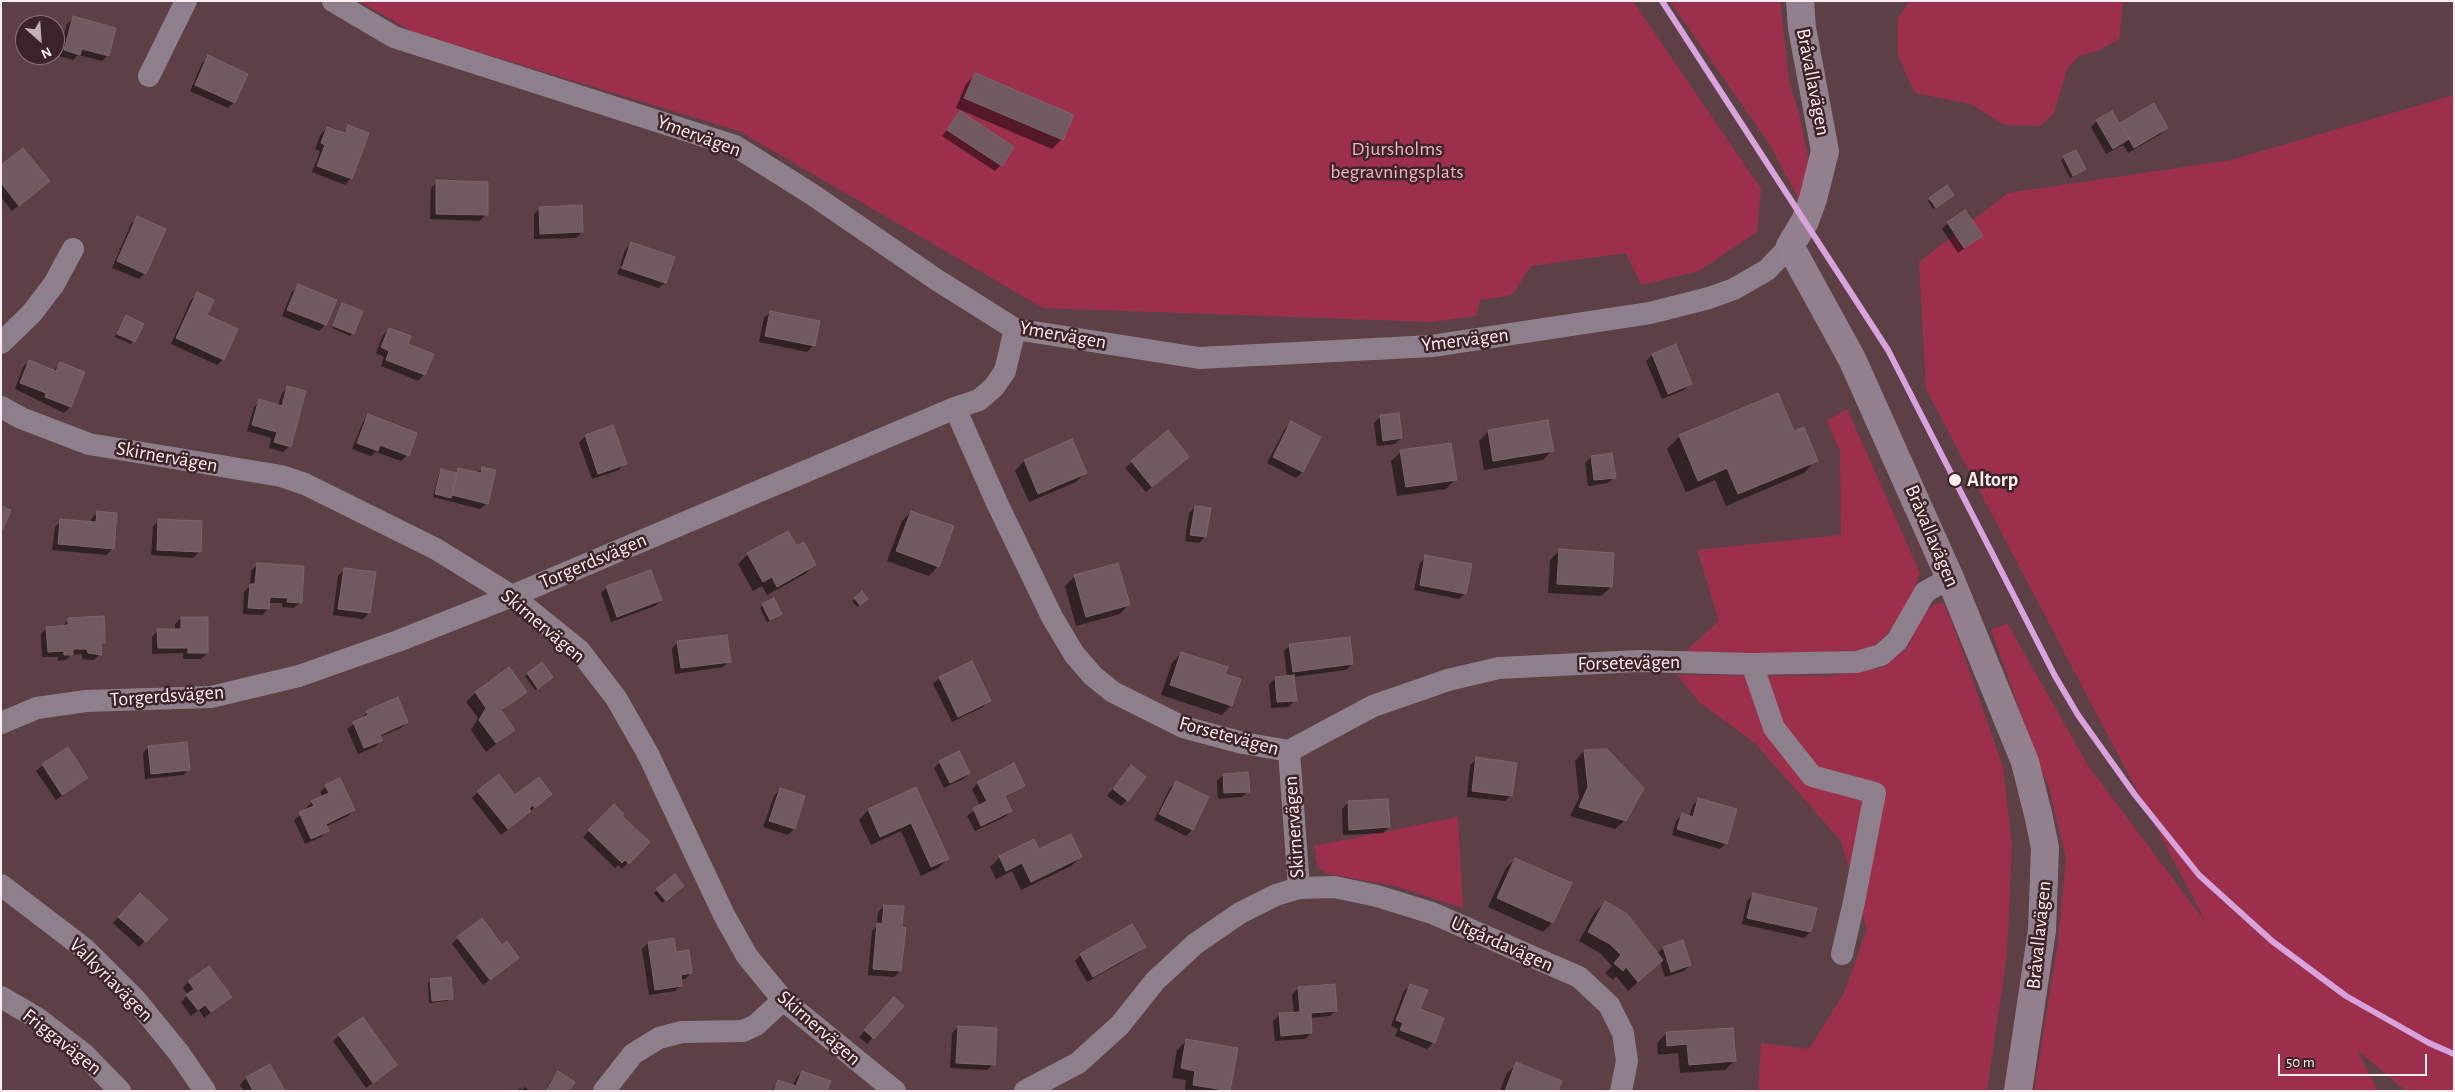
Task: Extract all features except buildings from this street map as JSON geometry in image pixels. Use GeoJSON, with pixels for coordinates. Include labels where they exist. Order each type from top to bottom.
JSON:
{"type":"FeatureCollection","features":[{"type":"Feature","properties":{"kind":"street"},"geometry":{"type":"LineString","coordinates":[[149,76],[186,1]]}},
{"type":"Feature","properties":{"kind":"street","name":"Ymervägen"},"geometry":{"type":"LineString","coordinates":[[333,1],[394,37],[735,146],[810,193],[937,280],[1015,330],[1199,358],[1432,346],[1650,313],[1709,298],[1734,289],[1767,270],[1790,246]]}},
{"type":"Feature","properties":{"kind":"street","name":"Bråvallavägen"},"geometry":{"type":"LineString","coordinates":[[1800,1],[1802,28],[1825,151],[1814,199],[1805,221],[1790,246],[1852,359],[1950,578],[2025,762],[2045,848],[2046,878],[2042,930],[2018,1091]]}},
{"type":"Feature","properties":{"kind":"street"},"geometry":{"type":"LineString","coordinates":[[1,343],[32,313],[54,284],[73,248]]}},
{"type":"Feature","properties":{"kind":"street","name":"Torgerdsvägen"},"geometry":{"type":"LineString","coordinates":[[1,724],[37,708],[86,701],[211,697],[299,676],[398,642],[512,596],[955,408],[979,400],[994,387],[1005,371],[1015,330]]}},
{"type":"Feature","properties":{"kind":"street","name":"Skirnervägen"},"geometry":{"type":"LineString","coordinates":[[1,407],[22,418],[89,444],[281,476],[304,484],[436,549],[512,596],[579,650],[616,698],[648,754],[729,923],[747,956],[783,1000],[895,1091]]}},
{"type":"Feature","properties":{"kind":"street","name":"Forsetevägen"},"geometry":{"type":"LineString","coordinates":[[955,408],[997,503],[1052,617],[1074,654],[1093,676],[1113,692],[1183,727],[1289,751],[1372,706],[1448,680],[1499,668],[1638,661],[1752,664],[1857,662],[1881,655],[1897,641],[1925,592],[1950,578]]}},
{"type":"Feature","properties":{"kind":"street"},"geometry":{"type":"LineString","coordinates":[[1752,664],[1774,728],[1812,776],[1875,793],[1842,954]]}},
{"type":"Feature","properties":{"kind":"street","name":"Skirnervägen"},"geometry":{"type":"LineString","coordinates":[[1024,1091],[1078,1064],[1120,1025],[1155,981],[1195,944],[1240,913],[1276,895],[1299,888],[1289,751]]}},
{"type":"Feature","properties":{"kind":"street","name":"Valkyriavägen"},"geometry":{"type":"LineString","coordinates":[[1,885],[86,949],[135,999],[179,1053],[205,1091]]}},
{"type":"Feature","properties":{"kind":"street","name":"Utgårdavägen"},"geometry":{"type":"LineString","coordinates":[[1299,888],[1334,887],[1377,896],[1432,913],[1579,978],[1608,1005],[1623,1033],[1627,1061],[1621,1091]]}},
{"type":"Feature","properties":{"kind":"street","name":"Friggavägen"},"geometry":{"type":"LineString","coordinates":[[1,997],[37,1018],[84,1054],[120,1091]]}},
{"type":"Feature","properties":{"kind":"street"},"geometry":{"type":"LineString","coordinates":[[604,1091],[633,1054],[660,1038],[682,1032],[743,1031],[756,1024],[783,1000]]}},
{"type":"Feature","properties":{"kind":"green space","name":"Djursholms begravningsplats"},"geometry":{"type":"Polygon","coordinates":[[[359,1],[1633,1],[1761,189],[1757,232],[1699,271],[1641,285],[1626,253],[1531,266],[1512,295],[1480,300],[1476,316],[1432,322],[1043,308],[739,131],[413,32],[359,1]]]}},
{"type":"Feature","properties":{"kind":"green space"},"geometry":{"type":"Polygon","coordinates":[[[1670,1],[1780,1],[1789,81],[1799,113],[1810,167],[1800,201],[1770,145],[1670,1]]]}},
{"type":"Feature","properties":{"kind":"green space"},"geometry":{"type":"Polygon","coordinates":[[[1910,1],[2123,2],[2119,39],[2100,50],[2079,56],[2067,69],[2054,113],[2040,126],[2004,125],[1971,104],[1915,93],[1898,56],[1898,18],[1910,1]]]}},
{"type":"Feature","properties":{"kind":"green space"},"geometry":{"type":"Polygon","coordinates":[[[2454,95],[2454,1091],[2406,1091],[2357,1050],[2378,1091],[2034,1091],[2058,941],[2066,858],[2048,784],[2040,767],[1991,630],[2007,623],[2089,767],[2207,924],[1926,389],[1919,262],[2008,193],[2231,160],[2454,95]]]}},
{"type":"Feature","properties":{"kind":"green space"},"geometry":{"type":"Polygon","coordinates":[[[1847,409],[1920,573],[1903,617],[1883,638],[1867,650],[1808,656],[1685,652],[1719,621],[1697,550],[1841,535],[1840,451],[1827,421],[1847,409]]]}},
{"type":"Feature","properties":{"kind":"green space"},"geometry":{"type":"Polygon","coordinates":[[[1943,602],[1954,627],[2003,767],[2012,844],[2007,954],[1987,1091],[1758,1091],[1761,1043],[1809,1049],[1843,995],[1867,930],[1841,841],[1755,743],[1699,702],[1677,675],[1829,676],[1881,668],[1908,647],[1921,615],[1934,605],[1943,602]]]}},
{"type":"Feature","properties":{"kind":"green space"},"geometry":{"type":"Polygon","coordinates":[[[1458,817],[1463,908],[1395,886],[1328,874],[1318,867],[1314,846],[1458,817]]]}},
{"type":"Feature","properties":{"kind":"transit line"},"geometry":{"type":"LineString","coordinates":[[1662,1],[1888,350],[2055,676],[2078,715],[2135,795],[2199,875],[2272,941],[2346,996],[2429,1043],[2454,1054]]}},
{"type":"Feature","properties":{"kind":"place","name":"Altorp"},"geometry":{"type":"Point","coordinates":[1955,480]}}]}
